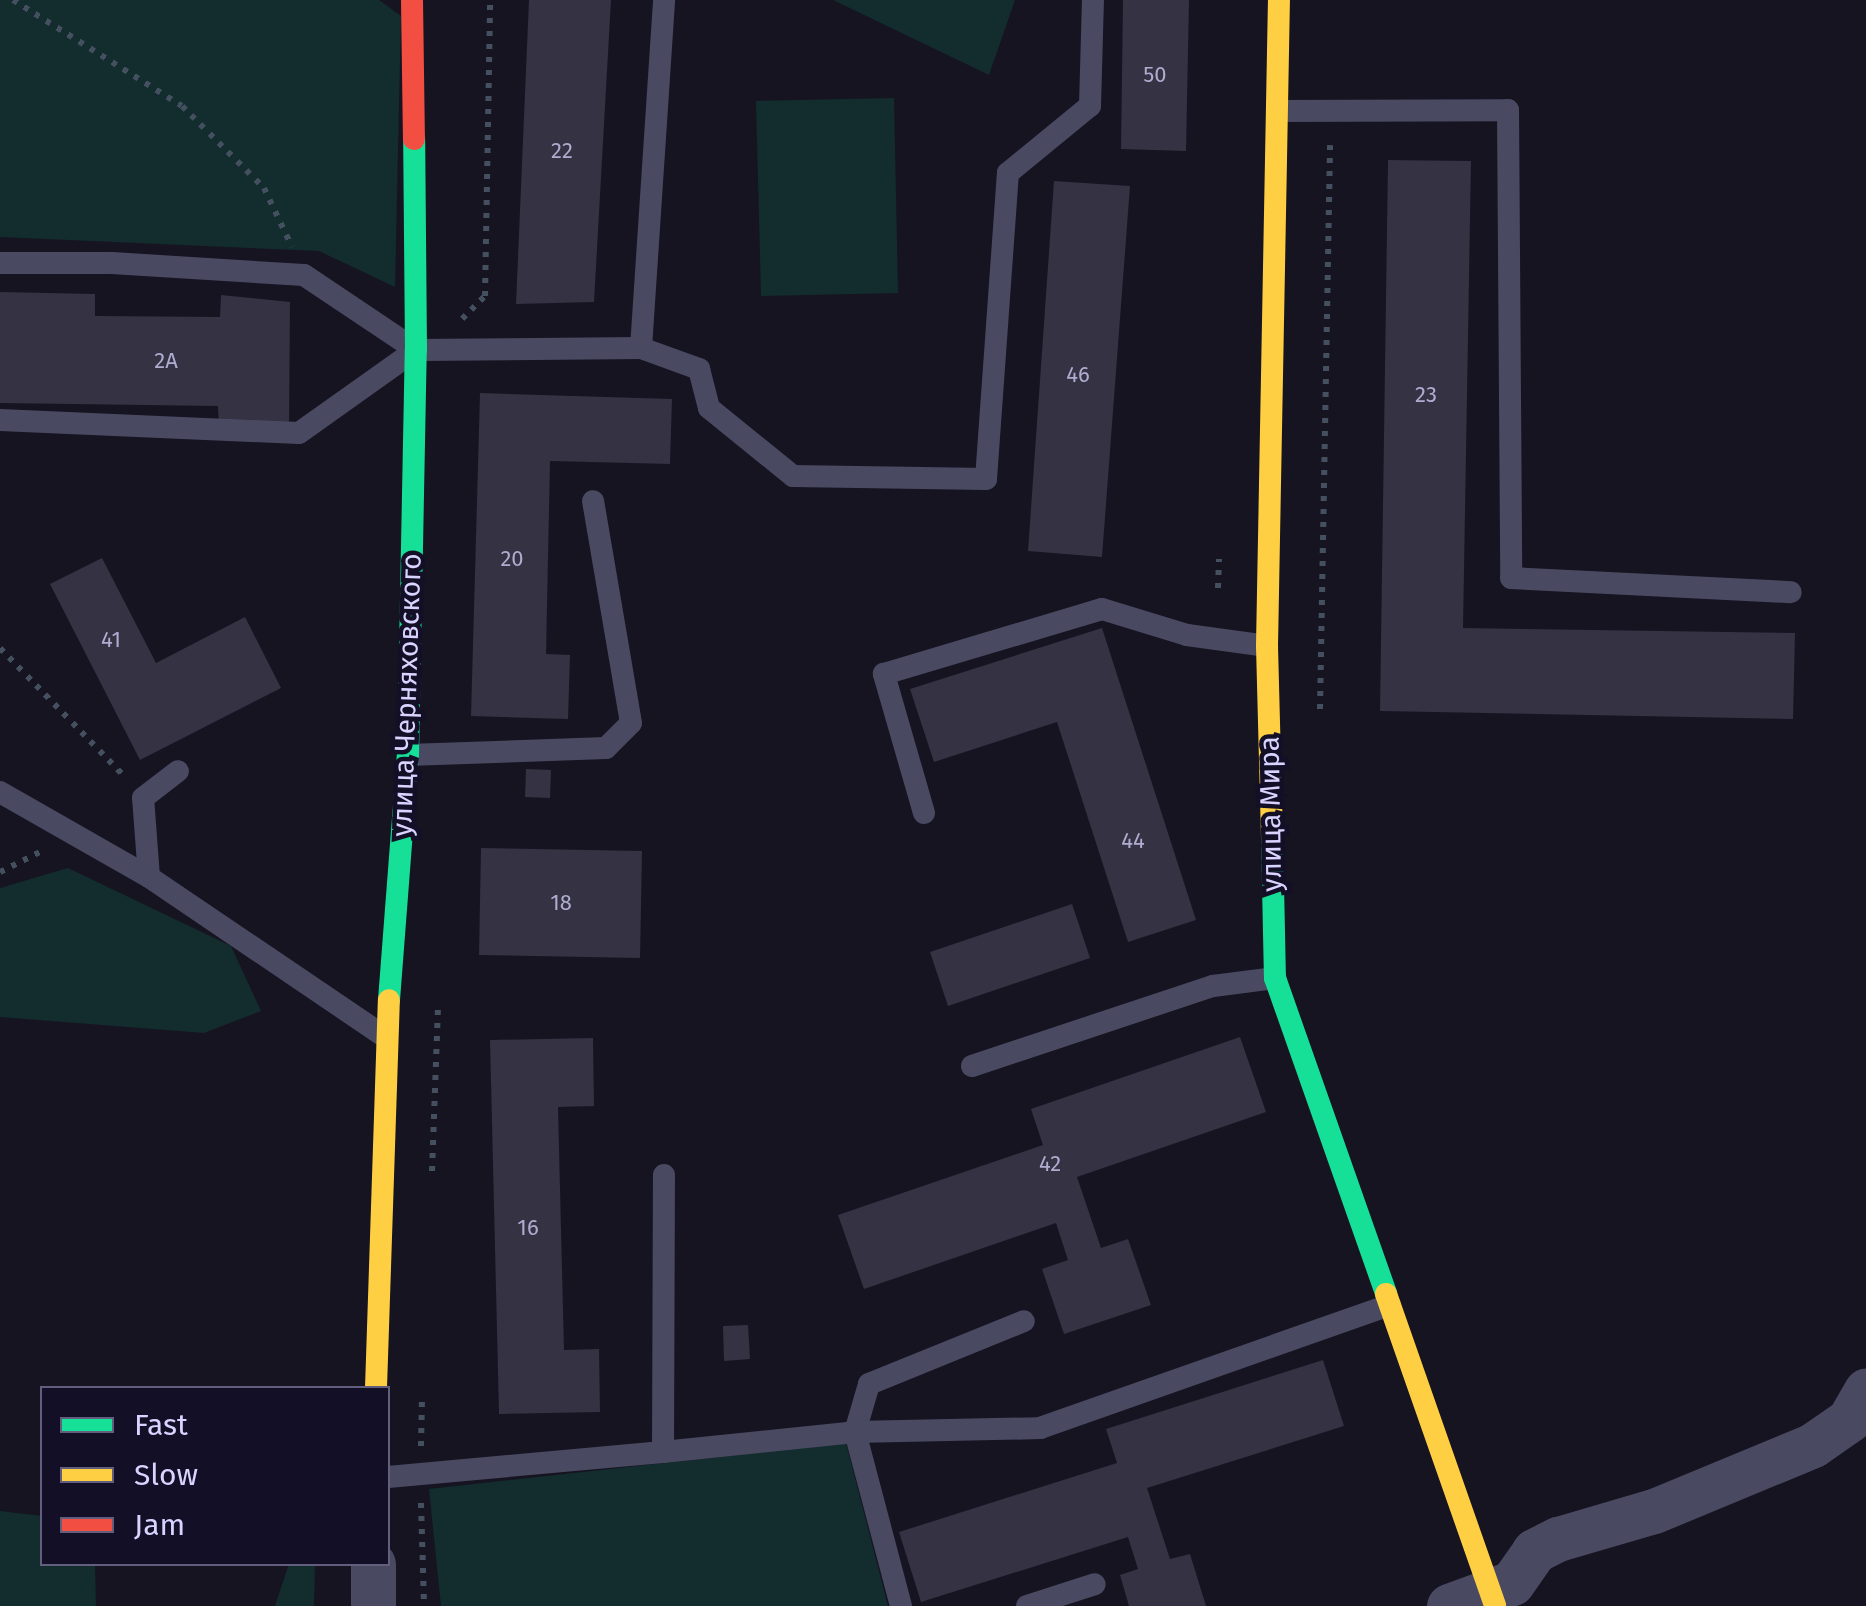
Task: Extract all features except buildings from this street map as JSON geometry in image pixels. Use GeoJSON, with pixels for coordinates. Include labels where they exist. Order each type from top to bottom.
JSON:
{"type":"FeatureCollection","features":[{"type":"Feature","properties":{"kind":"street","name":"улица Черняховского"},"geometry":{"type":"LineString","coordinates":[[376,1386],[386,1038],[408,755],[416,350],[412,0]]}},
{"type":"Feature","properties":{"kind":"street","name":"улица Мира"},"geometry":{"type":"LineString","coordinates":[[1279,0],[1268,646],[1275,978],[1390,1305],[1478,1601]]}},
{"type":"Feature","properties":{"kind":"street"},"geometry":{"type":"LineString","coordinates":[[1478,1601],[1512,1583],[1534,1551],[1558,1539],[1654,1511],[1814,1444],[1848,1420],[1866,1391]]}},
{"type":"Feature","properties":{"kind":"street"},"geometry":{"type":"LineString","coordinates":[[372,1606],[373,1566]]}},
{"type":"Feature","properties":{"kind":"lane"},"geometry":{"type":"LineString","coordinates":[[641,348],[664,0]]}},
{"type":"Feature","properties":{"kind":"lane"},"geometry":{"type":"LineString","coordinates":[[0,263],[112,263],[305,276],[416,350],[641,348],[699,369],[710,408],[794,476],[986,479],[1008,172],[1090,106],[1094,0]]}},
{"type":"Feature","properties":{"kind":"lane"},"geometry":{"type":"LineString","coordinates":[[1277,110],[1508,110],[1511,578],[1791,592]]}},
{"type":"Feature","properties":{"kind":"lane"},"geometry":{"type":"LineString","coordinates":[[0,420],[300,432],[416,350]]}},
{"type":"Feature","properties":{"kind":"lane"},"geometry":{"type":"LineString","coordinates":[[408,755],[606,748],[631,723],[593,502]]}},
{"type":"Feature","properties":{"kind":"lane"},"geometry":{"type":"LineString","coordinates":[[924,812],[884,674],[1102,609],[1187,636],[1268,646]]}},
{"type":"Feature","properties":{"kind":"lane"},"geometry":{"type":"LineString","coordinates":[[150,877],[143,798],[178,771]]}},
{"type":"Feature","properties":{"kind":"lane"},"geometry":{"type":"LineString","coordinates":[[0,792],[150,877],[386,1038]]}},
{"type":"Feature","properties":{"kind":"lane"},"geometry":{"type":"LineString","coordinates":[[972,1066],[1212,986],[1275,978]]}},
{"type":"Feature","properties":{"kind":"lane"},"geometry":{"type":"LineString","coordinates":[[663,1452],[664,1176]]}},
{"type":"Feature","properties":{"kind":"lane"},"geometry":{"type":"LineString","coordinates":[[390,1477],[855,1432],[1040,1428],[1390,1305]]}},
{"type":"Feature","properties":{"kind":"lane"},"geometry":{"type":"LineString","coordinates":[[901,1606],[855,1432],[869,1384],[1024,1322]]}},
{"type":"Feature","properties":{"kind":"lane"},"geometry":{"type":"LineString","coordinates":[[1026,1606],[1095,1584]]}},
{"type":"Feature","properties":{"kind":"path"},"geometry":{"type":"LineString","coordinates":[[13,0],[182,106],[264,188],[305,276]]}},
{"type":"Feature","properties":{"kind":"path"},"geometry":{"type":"LineString","coordinates":[[456,326],[485,296],[490,0]]}},
{"type":"Feature","properties":{"kind":"path"},"geometry":{"type":"LineString","coordinates":[[1320,709],[1330,144]]}},
{"type":"Feature","properties":{"kind":"path"},"geometry":{"type":"LineString","coordinates":[[0,648],[143,798]]}},
{"type":"Feature","properties":{"kind":"path"},"geometry":{"type":"LineString","coordinates":[[0,872],[28,861],[72,832]]}},
{"type":"Feature","properties":{"kind":"path"},"geometry":{"type":"LineString","coordinates":[[421,1509],[424,1606]]}},
{"type":"Feature","properties":{"kind":"green space"},"geometry":{"type":"Polygon","coordinates":[[[0,0],[379,0],[401,16],[395,287],[319,251],[0,237],[0,0]]]}},
{"type":"Feature","properties":{"kind":"green space"},"geometry":{"type":"Polygon","coordinates":[[[833,0],[1015,0],[989,75],[833,0]]]}},
{"type":"Feature","properties":{"kind":"green space"},"geometry":{"type":"Polygon","coordinates":[[[894,98],[898,293],[761,296],[756,101],[894,98]]]}},
{"type":"Feature","properties":{"kind":"green space"},"geometry":{"type":"Polygon","coordinates":[[[68,868],[231,946],[261,1011],[204,1033],[0,1017],[0,888],[68,868]]]}},
{"type":"Feature","properties":{"kind":"green space"},"geometry":{"type":"Polygon","coordinates":[[[846,1443],[888,1606],[441,1606],[429,1489],[846,1443]]]}},
{"type":"Feature","properties":{"kind":"green space"},"geometry":{"type":"Polygon","coordinates":[[[0,1511],[40,1516],[40,1566],[95,1566],[96,1606],[0,1606],[0,1511]]]}},
{"type":"Feature","properties":{"kind":"green space"},"geometry":{"type":"Polygon","coordinates":[[[288,1566],[315,1566],[314,1606],[275,1606],[288,1566]]]}},
{"type":"Feature","properties":{"kind":"traffic: fast"},"geometry":{"type":"LineString","coordinates":[[389,1000],[408,755],[416,350],[414,139]]}},
{"type":"Feature","properties":{"kind":"traffic: fast"},"geometry":{"type":"LineString","coordinates":[[1272,837],[1275,978],[1386,1294]]}},
{"type":"Feature","properties":{"kind":"traffic: slow"},"geometry":{"type":"LineString","coordinates":[[1272,837],[1267,646],[1279,0]]}},
{"type":"Feature","properties":{"kind":"traffic: slow"},"geometry":{"type":"LineString","coordinates":[[376,1386],[389,1000]]}},
{"type":"Feature","properties":{"kind":"traffic: slow"},"geometry":{"type":"LineString","coordinates":[[1386,1294],[1495,1606]]}},
{"type":"Feature","properties":{"kind":"traffic: jam"},"geometry":{"type":"LineString","coordinates":[[412,0],[414,139]]}}]}
